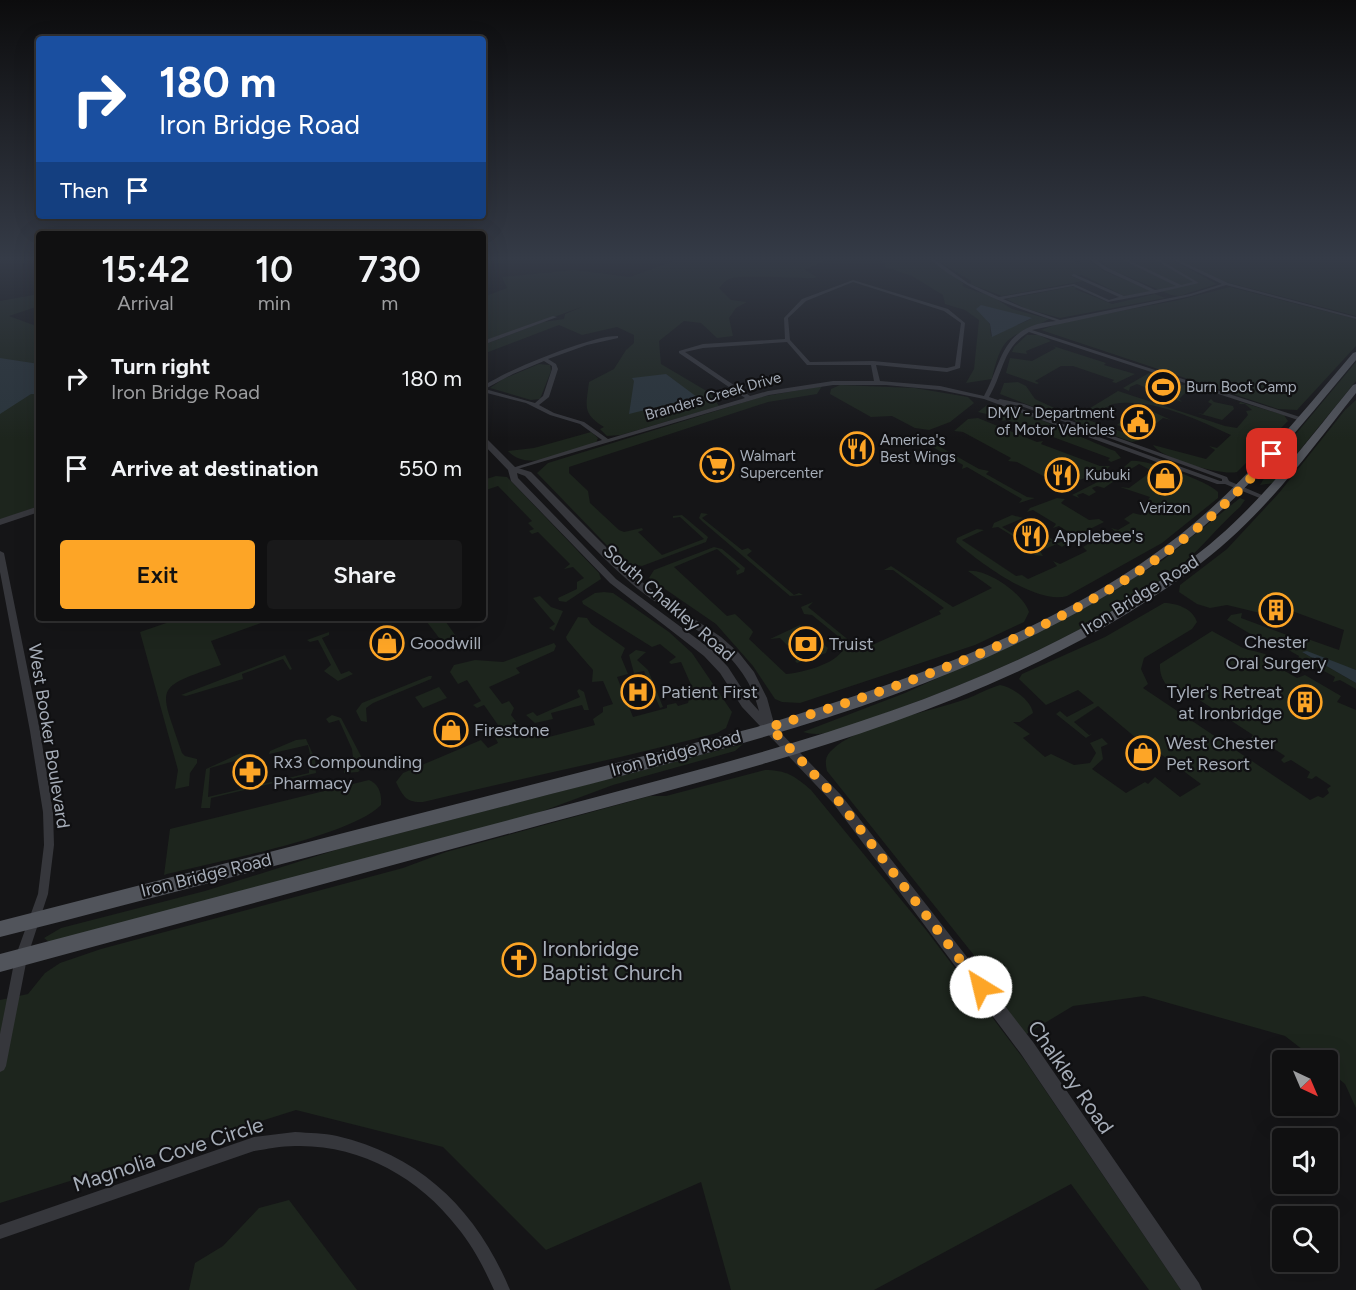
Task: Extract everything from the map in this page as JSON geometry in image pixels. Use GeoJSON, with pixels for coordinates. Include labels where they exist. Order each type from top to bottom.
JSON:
{"type":"FeatureCollection","features":[{"type":"Feature","properties":{"kind":"main road","name":"Iron Bridge Road"},"geometry":{"type":"LineString","coordinates":[[0,928],[691,751],[902,684],[981,653],[1099,594],[1165,551],[1241,489],[1356,355]]}},
{"type":"Feature","properties":{"kind":"main road","name":"Iron Bridge Road"},"geometry":{"type":"LineString","coordinates":[[0,963],[616,800],[789,750],[893,716],[963,688],[1064,642],[1182,571],[1267,499],[1356,387]]}},
{"type":"Feature","properties":{"kind":"street"},"geometry":{"type":"LineString","coordinates":[[486,342],[552,318]]}},
{"type":"Feature","properties":{"kind":"street"},"geometry":{"type":"LineString","coordinates":[[786,318],[788,340],[809,364],[873,363],[957,369],[963,322],[958,318]]}},
{"type":"Feature","properties":{"kind":"street"},"geometry":{"type":"LineString","coordinates":[[1052,318],[1058,320]]}},
{"type":"Feature","properties":{"kind":"street"},"geometry":{"type":"LineString","coordinates":[[986,398],[994,385],[1006,346],[1014,338],[1028,330],[1068,318]]}},
{"type":"Feature","properties":{"kind":"street"},"geometry":{"type":"LineString","coordinates":[[1028,330],[1301,419]]}},
{"type":"Feature","properties":{"kind":"street"},"geometry":{"type":"LineString","coordinates":[[486,388],[587,343],[616,337]]}},
{"type":"Feature","properties":{"kind":"street"},"geometry":{"type":"LineString","coordinates":[[749,398],[681,352],[703,346],[788,340]]}},
{"type":"Feature","properties":{"kind":"street"},"geometry":{"type":"LineString","coordinates":[[536,405],[546,397],[555,369],[546,360]]}},
{"type":"Feature","properties":{"kind":"street"},"geometry":{"type":"LineString","coordinates":[[873,363],[876,382]]}},
{"type":"Feature","properties":{"kind":"street","name":"Branders Creek Drive"},"geometry":{"type":"LineString","coordinates":[[512,469],[749,398],[807,385],[876,382],[940,388],[986,398],[1007,408],[1208,480],[1226,482],[1267,499]]}},
{"type":"Feature","properties":{"kind":"street"},"geometry":{"type":"LineString","coordinates":[[486,390],[536,405],[552,414],[587,425],[608,441]]}},
{"type":"Feature","properties":{"kind":"street","name":"South Chalkley Road"},"geometry":{"type":"LineString","coordinates":[[486,443],[512,469],[528,474],[639,584],[709,631],[729,648],[766,701],[770,727]]}},
{"type":"Feature","properties":{"kind":"street","name":"South Chalkley Road"},"geometry":{"type":"LineString","coordinates":[[512,469],[514,478],[613,581],[716,662],[746,704],[770,727]]}},
{"type":"Feature","properties":{"kind":"street"},"geometry":{"type":"LineString","coordinates":[[0,522],[36,510]]}},
{"type":"Feature","properties":{"kind":"street","name":"West Booker Boulevard"},"geometry":{"type":"LineString","coordinates":[[0,553],[35,731],[48,812],[49,845],[43,894],[21,958],[0,1065]]}},
{"type":"Feature","properties":{"kind":"street","name":"Chalkley Road"},"geometry":{"type":"LineString","coordinates":[[770,727],[837,799],[874,845],[1027,1048],[1192,1290]]}},
{"type":"Feature","properties":{"kind":"street","name":"Magnolia Cove Circle"},"geometry":{"type":"LineString","coordinates":[[0,1232],[255,1144],[273,1140],[321,1141],[365,1149],[386,1157],[434,1190],[470,1229],[494,1270],[502,1290]]}},
{"type":"Feature","properties":{"kind":"shaded area"},"geometry":{"type":"Polygon","coordinates":[[[0,318],[15,318],[36,326],[36,507],[0,520],[0,318]]]}},
{"type":"Feature","properties":{"kind":"shaded area"},"geometry":{"type":"Polygon","coordinates":[[[486,318],[550,318],[486,341],[486,318]]]}},
{"type":"Feature","properties":{"kind":"shaded area"},"geometry":{"type":"Polygon","coordinates":[[[729,318],[733,336],[717,338],[701,323],[684,321],[659,341],[661,364],[710,393],[719,406],[621,435],[607,436],[600,429],[604,427],[589,413],[587,398],[589,382],[614,369],[626,350],[634,343],[634,335],[617,327],[582,335],[559,325],[486,353],[486,344],[543,322],[564,319],[729,318]]]}},
{"type":"Feature","properties":{"kind":"shaded area"},"geometry":{"type":"Polygon","coordinates":[[[976,318],[986,318],[990,325],[991,336],[1031,319],[1013,318],[1049,319],[1010,338],[1000,352],[992,379],[966,383],[974,369],[979,320],[976,318]]]}},
{"type":"Feature","properties":{"kind":"shaded area"},"geometry":{"type":"Polygon","coordinates":[[[985,318],[1032,318],[992,337],[990,324],[985,318]]]}},
{"type":"Feature","properties":{"kind":"shaded area"},"geometry":{"type":"Polygon","coordinates":[[[1083,318],[1353,318],[1356,319],[1356,346],[1297,410],[1278,409],[1041,330],[1083,318]]]}},
{"type":"Feature","properties":{"kind":"shaded area"},"geometry":{"type":"Polygon","coordinates":[[[1027,335],[1039,335],[1051,341],[1026,351],[1027,354],[1012,352],[1014,347],[1027,335]]]}},
{"type":"Feature","properties":{"kind":"shaded area"},"geometry":{"type":"Polygon","coordinates":[[[1053,346],[1135,374],[1116,383],[1112,382],[1114,380],[1073,366],[1061,366],[1035,381],[1039,383],[1037,384],[1006,373],[1010,358],[1032,361],[1056,348],[1053,346]]]}},
{"type":"Feature","properties":{"kind":"shaded area"},"geometry":{"type":"Polygon","coordinates":[[[0,358],[36,364],[36,394],[31,394],[0,414],[0,358]]]}},
{"type":"Feature","properties":{"kind":"shaded area"},"geometry":{"type":"Polygon","coordinates":[[[1356,362],[1356,381],[1273,483],[1260,485],[1279,454],[1356,362]]]}},
{"type":"Feature","properties":{"kind":"shaded area"},"geometry":{"type":"Polygon","coordinates":[[[539,364],[550,365],[551,371],[540,399],[531,400],[490,388],[503,379],[539,364]]]}},
{"type":"Feature","properties":{"kind":"shaded area"},"geometry":{"type":"Polygon","coordinates":[[[1149,373],[1181,382],[1181,385],[1193,385],[1197,389],[1192,394],[1186,392],[1179,399],[1182,402],[1137,384],[1130,387],[1129,391],[1123,388],[1149,373]]]}},
{"type":"Feature","properties":{"kind":"shaded area"},"geometry":{"type":"Polygon","coordinates":[[[666,374],[697,397],[629,414],[634,381],[632,378],[666,374]]]}},
{"type":"Feature","properties":{"kind":"shaded area"},"geometry":{"type":"Polygon","coordinates":[[[1018,382],[1026,386],[1035,399],[1065,413],[1052,414],[1000,394],[1004,383],[1018,382]]]}},
{"type":"Feature","properties":{"kind":"shaded area"},"geometry":{"type":"Polygon","coordinates":[[[840,385],[915,388],[968,397],[974,403],[950,422],[929,430],[915,428],[892,416],[871,417],[830,394],[831,389],[840,385]]]}},
{"type":"Feature","properties":{"kind":"shaded area"},"geometry":{"type":"Polygon","coordinates":[[[822,386],[817,394],[768,402],[569,467],[569,473],[588,491],[590,503],[619,530],[624,532],[642,528],[643,530],[638,532],[662,555],[704,539],[680,517],[673,518],[673,516],[682,515],[708,537],[706,542],[642,566],[624,563],[537,473],[548,463],[761,397],[822,386]]]}},
{"type":"Feature","properties":{"kind":"shaded area"},"geometry":{"type":"Polygon","coordinates":[[[1118,391],[1225,426],[1237,428],[1248,415],[1246,411],[1252,410],[1245,404],[1239,404],[1240,402],[1207,392],[1284,415],[1288,421],[1237,472],[1205,469],[1167,455],[1153,445],[1206,459],[1215,450],[1209,446],[1217,448],[1231,435],[1173,411],[1142,404],[1113,404],[1094,416],[1082,413],[1118,391]]]}},
{"type":"Feature","properties":{"kind":"shaded area"},"geometry":{"type":"Polygon","coordinates":[[[1211,399],[1214,402],[1233,406],[1234,409],[1222,420],[1197,413],[1203,414],[1212,404],[1208,402],[1211,399]]]}},
{"type":"Feature","properties":{"kind":"shaded area"},"geometry":{"type":"Polygon","coordinates":[[[1356,400],[1356,670],[1302,652],[1356,683],[1356,689],[1340,680],[1333,682],[1335,677],[1309,663],[1303,664],[1297,661],[1299,656],[1271,640],[1264,642],[1227,620],[1231,615],[1242,613],[1241,618],[1298,639],[1302,637],[1339,650],[1344,630],[1267,602],[1260,613],[1227,605],[1210,608],[1197,604],[1179,592],[1180,585],[1227,549],[1279,493],[1345,410],[1356,400]]]}},
{"type":"Feature","properties":{"kind":"shaded area"},"geometry":{"type":"Polygon","coordinates":[[[987,405],[1014,410],[1050,424],[1115,451],[1121,458],[1111,462],[1108,460],[1110,458],[1053,437],[1044,437],[1045,434],[1007,420],[1002,421],[1003,418],[978,412],[987,405]]]}},
{"type":"Feature","properties":{"kind":"shaded area","name":"DMV - Department of Motor Vehicles"},"geometry":{"type":"Polygon","coordinates":[[[1145,408],[1171,420],[1163,418],[1144,433],[1149,437],[1117,425],[1137,409],[1149,413],[1142,410],[1145,408]]]}},
{"type":"Feature","properties":{"kind":"shaded area"},"geometry":{"type":"Polygon","coordinates":[[[1077,416],[1140,440],[1132,442],[1076,422],[1073,418],[1077,416]]]}},
{"type":"Feature","properties":{"kind":"shaded area"},"geometry":{"type":"Polygon","coordinates":[[[978,418],[1037,442],[1043,441],[1041,444],[1100,466],[1110,466],[1105,471],[1057,488],[1055,486],[1058,484],[1017,462],[1008,461],[1011,458],[963,432],[954,431],[968,419],[978,418]]]}},
{"type":"Feature","properties":{"kind":"shaded area"},"geometry":{"type":"Polygon","coordinates":[[[591,432],[598,438],[596,443],[550,458],[527,460],[517,458],[508,451],[534,448],[591,432]]]}},
{"type":"Feature","properties":{"kind":"shaded area"},"geometry":{"type":"Polygon","coordinates":[[[931,439],[938,441],[935,444],[979,469],[989,471],[986,474],[1027,497],[1035,498],[1019,503],[1022,499],[967,467],[962,469],[963,465],[926,443],[919,443],[931,439]]]}},
{"type":"Feature","properties":{"kind":"shaded area"},"geometry":{"type":"Polygon","coordinates":[[[1131,461],[1150,463],[1190,477],[1212,487],[1218,492],[1218,498],[1162,543],[1067,596],[1054,597],[1024,588],[993,570],[956,542],[957,538],[977,529],[984,530],[962,540],[1016,576],[1022,575],[1028,579],[1057,566],[1053,561],[1060,564],[1087,551],[1083,547],[1088,544],[1059,526],[1053,528],[1056,524],[1033,510],[1027,512],[1030,508],[1057,498],[1065,499],[1061,503],[1089,520],[1099,519],[1104,522],[1082,533],[1097,540],[1116,532],[1111,528],[1118,530],[1130,523],[1124,519],[1133,513],[1141,515],[1156,504],[1148,500],[1150,497],[1120,487],[1129,488],[1152,471],[1139,464],[1131,469],[1124,467],[1131,461]]]}},
{"type":"Feature","properties":{"kind":"shaded area"},"geometry":{"type":"Polygon","coordinates":[[[1121,470],[1126,473],[1104,488],[1097,486],[1092,488],[1096,492],[1089,496],[1083,493],[1077,495],[1079,498],[1072,495],[1121,470]]]}},
{"type":"Feature","properties":{"kind":"shaded area"},"geometry":{"type":"Polygon","coordinates":[[[496,476],[507,477],[599,573],[601,579],[566,602],[559,601],[558,598],[577,589],[577,582],[584,578],[573,567],[564,569],[570,564],[538,532],[532,534],[529,531],[534,529],[528,523],[532,521],[498,486],[486,490],[486,479],[496,476]]]}},
{"type":"Feature","properties":{"kind":"shaded area"},"geometry":{"type":"Polygon","coordinates":[[[1240,498],[1245,500],[1240,507],[1175,570],[1142,593],[1072,633],[998,669],[856,725],[823,734],[803,732],[905,693],[1038,632],[1091,604],[1163,560],[1240,498]]]}},
{"type":"Feature","properties":{"kind":"shaded area"},"geometry":{"type":"Polygon","coordinates":[[[701,513],[708,514],[702,518],[742,550],[748,548],[752,551],[747,555],[794,595],[799,593],[803,595],[790,596],[703,522],[699,518],[701,513]]]}},
{"type":"Feature","properties":{"kind":"shaded area"},"geometry":{"type":"Polygon","coordinates":[[[1012,515],[1023,518],[1002,527],[1036,548],[1052,541],[1023,524],[1033,522],[1030,525],[1058,543],[1064,541],[1066,544],[1062,547],[1057,544],[1040,551],[1043,556],[1034,555],[1037,551],[998,527],[992,528],[994,523],[1012,515]]]}},
{"type":"Feature","properties":{"kind":"shaded area"},"geometry":{"type":"Polygon","coordinates":[[[714,547],[722,549],[745,568],[744,572],[737,575],[736,571],[740,569],[717,549],[674,567],[727,616],[735,614],[751,629],[753,632],[749,639],[786,674],[822,665],[839,655],[843,648],[844,641],[812,615],[804,614],[801,607],[813,602],[808,607],[851,642],[859,640],[870,646],[941,614],[939,611],[944,608],[893,570],[884,570],[891,566],[953,607],[992,588],[968,571],[976,571],[994,578],[1012,590],[1026,605],[1029,612],[1024,622],[975,645],[800,703],[782,702],[775,699],[753,666],[716,624],[649,578],[654,570],[714,547]]]}},
{"type":"Feature","properties":{"kind":"shaded area"},"geometry":{"type":"Polygon","coordinates":[[[595,593],[613,593],[669,632],[692,653],[732,712],[726,728],[717,733],[681,742],[423,802],[406,798],[396,782],[403,773],[481,740],[488,748],[498,743],[495,737],[503,732],[484,705],[477,708],[473,705],[481,701],[467,680],[458,684],[450,672],[454,665],[475,660],[503,662],[554,643],[556,646],[554,651],[516,668],[520,673],[489,687],[502,704],[509,701],[514,708],[511,715],[521,726],[527,730],[541,732],[545,738],[595,725],[593,719],[603,712],[603,707],[613,704],[603,681],[592,682],[593,670],[567,640],[566,637],[578,617],[587,618],[591,624],[625,648],[621,657],[628,674],[617,677],[633,717],[667,708],[667,705],[676,703],[678,706],[688,703],[689,699],[696,696],[681,662],[671,664],[669,662],[676,657],[660,644],[652,647],[583,604],[582,601],[595,593]]]}},
{"type":"Feature","properties":{"kind":"shaded area"},"geometry":{"type":"Polygon","coordinates":[[[540,596],[551,607],[563,611],[554,631],[549,628],[555,624],[533,598],[540,596]]]}},
{"type":"Feature","properties":{"kind":"shaded area"},"geometry":{"type":"Polygon","coordinates":[[[1164,603],[1174,604],[1192,614],[1197,622],[1192,629],[1144,658],[1141,669],[1148,684],[1143,688],[1310,800],[1318,796],[1323,798],[1329,793],[1327,789],[1331,786],[1316,776],[1312,779],[1307,778],[1310,772],[1291,760],[1284,763],[1281,760],[1285,756],[1258,738],[1253,742],[1249,741],[1253,735],[1227,718],[1217,720],[1221,714],[1184,690],[1178,693],[1170,688],[1162,678],[1160,664],[1212,631],[1243,648],[1265,654],[1267,656],[1264,659],[1297,678],[1305,675],[1341,696],[1337,702],[1356,710],[1356,1108],[1345,1084],[1338,1078],[1338,1050],[1303,1050],[1285,1036],[1144,996],[1073,1006],[1023,1036],[996,998],[973,954],[827,771],[826,759],[830,752],[856,734],[963,700],[1000,685],[1015,691],[1029,703],[1033,713],[1020,722],[1013,722],[1030,734],[1023,738],[1045,757],[1051,754],[1074,765],[1090,763],[1096,753],[1090,743],[1102,738],[1108,744],[1101,747],[1103,759],[1092,769],[1126,793],[1145,782],[1148,784],[1155,777],[1180,797],[1201,784],[1151,747],[1148,748],[1098,706],[1074,722],[1089,735],[1092,734],[1086,738],[1056,714],[1060,711],[1067,717],[1094,703],[1078,690],[1046,705],[1019,679],[1022,674],[1105,637],[1164,603]]]}},
{"type":"Feature","properties":{"kind":"shaded area"},"geometry":{"type":"Polygon","coordinates":[[[172,621],[267,621],[211,641],[221,665],[182,679],[167,693],[166,702],[169,714],[182,753],[197,759],[190,773],[189,786],[175,789],[178,770],[140,632],[172,621]]]}},
{"type":"Feature","properties":{"kind":"shaded area"},"geometry":{"type":"Polygon","coordinates":[[[426,621],[445,621],[463,646],[472,644],[474,647],[468,650],[446,647],[426,621]]]}},
{"type":"Feature","properties":{"kind":"shaded area"},"geometry":{"type":"Polygon","coordinates":[[[800,625],[828,648],[826,653],[797,663],[795,661],[800,658],[780,638],[770,639],[800,625]]]}},
{"type":"Feature","properties":{"kind":"shaded area"},"geometry":{"type":"Polygon","coordinates":[[[329,632],[329,635],[322,638],[341,674],[349,671],[353,674],[338,681],[324,671],[331,665],[318,640],[310,642],[307,640],[329,632]]]}},
{"type":"Feature","properties":{"kind":"shaded area"},"geometry":{"type":"Polygon","coordinates":[[[636,650],[646,652],[637,660],[648,670],[663,707],[660,708],[644,671],[634,673],[629,655],[636,650]]]}},
{"type":"Feature","properties":{"kind":"shaded area"},"geometry":{"type":"Polygon","coordinates":[[[1307,651],[1356,670],[1356,683],[1302,652],[1307,651]]]}},
{"type":"Feature","properties":{"kind":"shaded area"},"geometry":{"type":"Polygon","coordinates":[[[285,655],[292,669],[290,670],[283,659],[242,674],[243,679],[186,696],[181,695],[285,655]]]}},
{"type":"Feature","properties":{"kind":"shaded area"},"geometry":{"type":"Polygon","coordinates":[[[432,676],[431,679],[373,703],[366,708],[367,722],[361,721],[356,711],[362,703],[432,676]]]}},
{"type":"Feature","properties":{"kind":"shaded area"},"geometry":{"type":"Polygon","coordinates":[[[439,687],[447,698],[423,708],[415,697],[439,687]]]}},
{"type":"Feature","properties":{"kind":"shaded area"},"geometry":{"type":"Polygon","coordinates":[[[579,689],[584,692],[589,710],[584,710],[582,705],[551,713],[553,719],[535,723],[526,715],[533,712],[537,716],[580,697],[577,691],[579,689]]]}},
{"type":"Feature","properties":{"kind":"shaded area"},"geometry":{"type":"Polygon","coordinates":[[[332,715],[341,718],[363,760],[363,767],[358,772],[344,773],[344,769],[354,766],[352,749],[339,720],[329,723],[326,719],[332,715]]]}},
{"type":"Feature","properties":{"kind":"shaded area"},"geometry":{"type":"Polygon","coordinates":[[[306,739],[315,759],[316,773],[211,798],[210,808],[201,808],[206,769],[241,753],[245,758],[210,768],[208,797],[309,773],[309,764],[312,763],[308,745],[269,754],[270,751],[296,740],[306,739]]]}},
{"type":"Feature","properties":{"kind":"shaded area"},"geometry":{"type":"Polygon","coordinates":[[[743,744],[735,751],[613,785],[508,824],[49,942],[44,938],[61,928],[205,891],[339,849],[743,744]]]}},
{"type":"Feature","properties":{"kind":"shaded area"},"geometry":{"type":"Polygon","coordinates":[[[765,770],[790,775],[811,790],[926,930],[1026,1062],[1181,1290],[1149,1290],[1071,1184],[874,1290],[731,1290],[701,1182],[546,1250],[443,1147],[296,1110],[0,1203],[0,1000],[28,994],[45,973],[60,963],[101,949],[403,868],[446,852],[650,796],[666,796],[765,770]]]}},
{"type":"Feature","properties":{"kind":"shaded area"},"geometry":{"type":"Polygon","coordinates":[[[369,780],[379,790],[381,805],[365,817],[312,838],[164,875],[170,829],[369,780]]]}},
{"type":"Feature","properties":{"kind":"shaded area"},"geometry":{"type":"Polygon","coordinates":[[[289,1200],[357,1290],[189,1290],[195,1263],[223,1246],[259,1208],[289,1200]]]}},
{"type":"Feature","properties":{"kind":"place","name":"Burn Boot Camp"},"geometry":{"type":"Point","coordinates":[1163,387]}},
{"type":"Feature","properties":{"kind":"place","name":"DMV - Department of Motor Vehicles"},"geometry":{"type":"Point","coordinates":[1138,422]}},
{"type":"Feature","properties":{"kind":"place","name":"America's Best Wings"},"geometry":{"type":"Point","coordinates":[857,449]}},
{"type":"Feature","properties":{"kind":"place","name":"Walmart Supercenter"},"geometry":{"type":"Point","coordinates":[717,465]}},
{"type":"Feature","properties":{"kind":"place","name":"Kubuki"},"geometry":{"type":"Point","coordinates":[1062,475]}},
{"type":"Feature","properties":{"kind":"place","name":"Verizon"},"geometry":{"type":"Point","coordinates":[1165,478]}},
{"type":"Feature","properties":{"kind":"place","name":"Applebee's"},"geometry":{"type":"Point","coordinates":[1031,536]}},
{"type":"Feature","properties":{"kind":"place","name":"Chester Oral Surgery"},"geometry":{"type":"Point","coordinates":[1276,610]}},
{"type":"Feature","properties":{"kind":"place","name":"Goodwill"},"geometry":{"type":"Point","coordinates":[387,643]}},
{"type":"Feature","properties":{"kind":"place","name":"Truist"},"geometry":{"type":"Point","coordinates":[806,644]}},
{"type":"Feature","properties":{"kind":"place","name":"Patient First"},"geometry":{"type":"Point","coordinates":[638,692]}},
{"type":"Feature","properties":{"kind":"place","name":"Tyler's Retreat at Ironbridge"},"geometry":{"type":"Point","coordinates":[1305,702]}},
{"type":"Feature","properties":{"kind":"place","name":"Firestone"},"geometry":{"type":"Point","coordinates":[451,730]}},
{"type":"Feature","properties":{"kind":"place","name":"West Chester Pet Resort"},"geometry":{"type":"Point","coordinates":[1143,753]}},
{"type":"Feature","properties":{"kind":"place","name":"Rx3 Compounding Pharmacy"},"geometry":{"type":"Point","coordinates":[250,772]}},
{"type":"Feature","properties":{"kind":"place","name":"Ironbridge Baptist Church"},"geometry":{"type":"Point","coordinates":[519,960]}},
{"type":"Feature","properties":{"kind":"route"},"geometry":{"type":"LineString","coordinates":[[981,987],[837,799],[770,727],[902,684],[981,653],[1099,594],[1131,575],[1196,528],[1241,489],[1272,454]]}}]}
